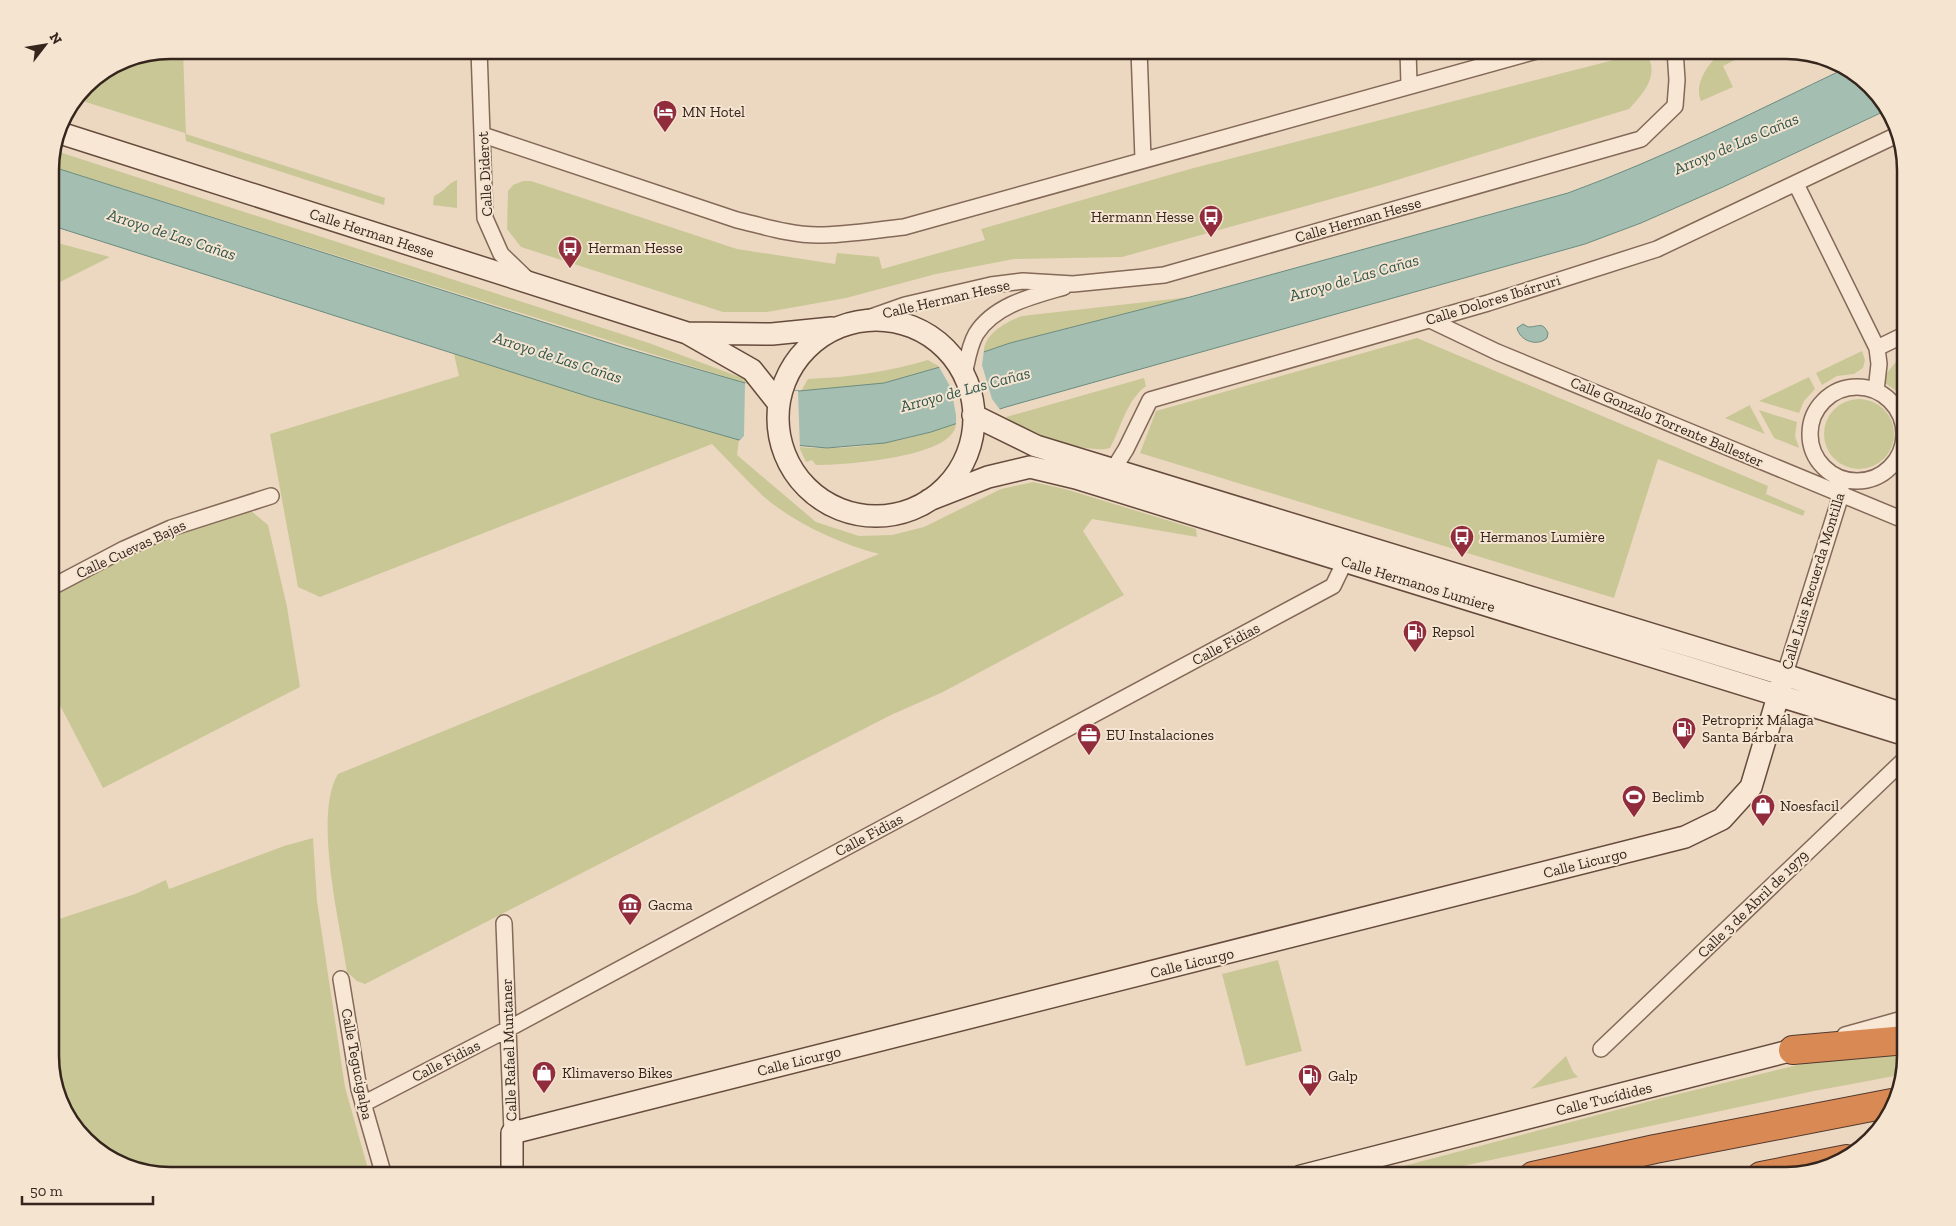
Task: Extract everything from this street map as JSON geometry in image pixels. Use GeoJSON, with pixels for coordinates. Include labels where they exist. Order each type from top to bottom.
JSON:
{"type":"FeatureCollection","features":[{"type":"Feature","properties":{"kind":"highway"},"geometry":{"type":"LineString","coordinates":[[1793,1050],[1897,1041]]}},
{"type":"Feature","properties":{"kind":"highway"},"geometry":{"type":"LineString","coordinates":[[1574,1167],[1655,1149],[1886,1104]]}},
{"type":"Feature","properties":{"kind":"main road","name":"Calle Herman Hesse"},"geometry":{"type":"LineString","coordinates":[[65,134],[687,333],[752,370],[776,393]]}},
{"type":"Feature","properties":{"kind":"main road"},"geometry":{"type":"LineString","coordinates":[[878,320],[904,323],[930,335],[963,362],[977,421],[964,462],[951,481],[929,500],[910,509],[886,515],[852,511],[837,507],[810,491],[783,453],[776,393],[798,357],[815,340],[844,326],[878,320]]}},
{"type":"Feature","properties":{"kind":"main road","name":"Calle Herman Hesse"},"geometry":{"type":"LineString","coordinates":[[687,333],[772,334],[844,326]]}},
{"type":"Feature","properties":{"kind":"main road","name":"Calle Hermanos Lumiere"},"geometry":{"type":"LineString","coordinates":[[977,421],[1036,446],[1113,470],[1349,553]]}},
{"type":"Feature","properties":{"kind":"main road","name":"Calle Hermanos Lumiere"},"geometry":{"type":"LineString","coordinates":[[929,500],[988,478],[1030,467],[1349,553],[1782,685],[1897,712]]}},
{"type":"Feature","properties":{"kind":"main road","name":"Calle Hermanos Lumiere"},"geometry":{"type":"LineString","coordinates":[[1782,685],[1897,731]]}},
{"type":"Feature","properties":{"kind":"main road","name":"Calle Licurgo"},"geometry":{"type":"LineString","coordinates":[[512,1133],[1685,837],[1722,818],[1751,787],[1782,685]]}},
{"type":"Feature","properties":{"kind":"main road","name":"Calle Tucídides"},"geometry":{"type":"LineString","coordinates":[[1336,1167],[1793,1050]]}},
{"type":"Feature","properties":{"kind":"main road","name":"Calle Rafael Muntaner"},"geometry":{"type":"LineString","coordinates":[[512,1133],[512,1167]]}},
{"type":"Feature","properties":{"kind":"street","name":"Calle Diderot"},"geometry":{"type":"LineString","coordinates":[[479,59],[485,218],[501,254],[530,282]]}},
{"type":"Feature","properties":{"kind":"street"},"geometry":{"type":"LineString","coordinates":[[1139,59],[1143,159]]}},
{"type":"Feature","properties":{"kind":"street"},"geometry":{"type":"LineString","coordinates":[[1408,59],[1409,85]]}},
{"type":"Feature","properties":{"kind":"street"},"geometry":{"type":"LineString","coordinates":[[483,135],[737,220],[779,230],[816,235],[904,227],[1506,59]]}},
{"type":"Feature","properties":{"kind":"street","name":"Calle Herman Hesse"},"geometry":{"type":"LineString","coordinates":[[844,326],[905,305],[991,285],[1023,281],[1072,284],[1164,275],[1641,139],[1675,106],[1678,80],[1677,59]]}},
{"type":"Feature","properties":{"kind":"street","name":"Calle Dolores Ibárruri"},"geometry":{"type":"LineString","coordinates":[[1113,470],[1126,449],[1150,400],[1430,320],[1657,249],[1892,137]]}},
{"type":"Feature","properties":{"kind":"street"},"geometry":{"type":"LineString","coordinates":[[1796,184],[1877,348],[1879,364],[1876,391]]}},
{"type":"Feature","properties":{"kind":"street","name":"Calle Herman Hesse"},"geometry":{"type":"LineString","coordinates":[[963,362],[975,335],[990,316],[1034,296],[1072,284]]}},
{"type":"Feature","properties":{"kind":"street","name":"Calle Gonzalo Torrente Ballester"},"geometry":{"type":"LineString","coordinates":[[1430,320],[1497,352],[1897,517]]}},
{"type":"Feature","properties":{"kind":"street"},"geometry":{"type":"LineString","coordinates":[[1877,348],[1897,338]]}},
{"type":"Feature","properties":{"kind":"street"},"geometry":{"type":"LineString","coordinates":[[1897,408],[1888,398],[1876,391],[1863,387],[1837,391],[1820,405],[1811,422],[1811,443],[1819,463],[1829,473],[1842,479],[1857,482],[1873,480],[1886,472],[1897,461]]}},
{"type":"Feature","properties":{"kind":"street","name":"Calle Luis Recuerda Montilla"},"geometry":{"type":"LineString","coordinates":[[1782,685],[1841,495],[1842,479]]}},
{"type":"Feature","properties":{"kind":"street","name":"Calle Cuevas Bajas"},"geometry":{"type":"LineString","coordinates":[[59,583],[124,549],[171,528],[271,496]]}},
{"type":"Feature","properties":{"kind":"street","name":"Calle Fidias"},"geometry":{"type":"LineString","coordinates":[[363,1104],[508,1029],[1333,586],[1349,553]]}},
{"type":"Feature","properties":{"kind":"street","name":"Calle 3 de Abril de 1979"},"geometry":{"type":"LineString","coordinates":[[1601,1049],[1897,767]]}},
{"type":"Feature","properties":{"kind":"street","name":"Calle Rafael Muntaner"},"geometry":{"type":"LineString","coordinates":[[504,923],[512,1133]]}},
{"type":"Feature","properties":{"kind":"street","name":"Calle Tegucigalpa"},"geometry":{"type":"LineString","coordinates":[[342,979],[363,1104],[381,1167]]}},
{"type":"Feature","properties":{"kind":"street","name":"Calle Tucídides"},"geometry":{"type":"LineString","coordinates":[[1793,1050],[1897,1021]]}},
{"type":"Feature","properties":{"kind":"shaded area"},"geometry":{"type":"Polygon","coordinates":[[[162,59],[183,59],[186,134],[385,198],[384,205],[186,141],[185,133],[83,101],[91,91],[108,77],[127,67],[162,59]]]}},
{"type":"Feature","properties":{"kind":"shaded area"},"geometry":{"type":"Polygon","coordinates":[[[1618,59],[1649,59],[1652,67],[1649,82],[1629,109],[1374,187],[1122,257],[1014,259],[936,274],[846,298],[767,312],[723,312],[521,247],[507,229],[508,191],[513,185],[523,181],[531,181],[737,249],[835,264],[837,253],[879,257],[882,269],[985,240],[981,229],[1190,169],[1618,59]]]}},
{"type":"Feature","properties":{"kind":"shaded area"},"geometry":{"type":"Polygon","coordinates":[[[1737,59],[1723,66],[1733,87],[1701,101],[1699,87],[1701,80],[1713,60],[1737,59]]]}},
{"type":"Feature","properties":{"kind":"shaded area"},"geometry":{"type":"Polygon","coordinates":[[[60,152],[649,343],[745,379],[745,383],[59,169],[60,152]]]}},
{"type":"Feature","properties":{"kind":"shaded area"},"geometry":{"type":"Polygon","coordinates":[[[457,180],[457,208],[433,205],[434,196],[457,180]]]}},
{"type":"Feature","properties":{"kind":"shaded area"},"geometry":{"type":"Polygon","coordinates":[[[59,243],[110,257],[59,282],[59,243]]]}},
{"type":"Feature","properties":{"kind":"shaded area"},"geometry":{"type":"Polygon","coordinates":[[[1190,297],[1010,343],[984,352],[988,339],[997,329],[1022,316],[1190,297]]]}},
{"type":"Feature","properties":{"kind":"shaded area"},"geometry":{"type":"Polygon","coordinates":[[[1417,338],[1768,486],[1766,494],[1805,511],[1803,516],[1658,459],[1614,598],[1140,453],[1156,411],[1417,338]]]}},
{"type":"Feature","properties":{"kind":"shaded area"},"geometry":{"type":"Polygon","coordinates":[[[1862,351],[1865,360],[1863,368],[1854,374],[1837,376],[1822,385],[1816,373],[1862,351]]]}},
{"type":"Feature","properties":{"kind":"shaded area"},"geometry":{"type":"Polygon","coordinates":[[[454,354],[739,440],[737,455],[816,522],[859,536],[892,535],[924,527],[1001,489],[1033,482],[1065,489],[1196,529],[1197,537],[1092,519],[1083,531],[1124,595],[943,692],[891,715],[365,984],[357,981],[347,972],[330,870],[328,815],[331,792],[338,774],[879,554],[833,538],[803,524],[775,506],[712,444],[320,597],[298,587],[270,434],[459,376],[454,354]]]}},
{"type":"Feature","properties":{"kind":"shaded area"},"geometry":{"type":"Polygon","coordinates":[[[928,360],[940,367],[884,383],[801,391],[808,379],[869,373],[928,360]]]}},
{"type":"Feature","properties":{"kind":"shaded area"},"geometry":{"type":"Polygon","coordinates":[[[1897,360],[1897,391],[1885,383],[1887,373],[1897,360]]]}},
{"type":"Feature","properties":{"kind":"shaded area"},"geometry":{"type":"Polygon","coordinates":[[[1809,377],[1815,389],[1804,401],[1799,413],[1759,401],[1809,377]]]}},
{"type":"Feature","properties":{"kind":"shaded area"},"geometry":{"type":"Polygon","coordinates":[[[1144,378],[1146,386],[1129,406],[1110,448],[1087,448],[1056,441],[1026,429],[1006,417],[1144,378]]]}},
{"type":"Feature","properties":{"kind":"shaded area"},"geometry":{"type":"Polygon","coordinates":[[[1866,399],[1879,405],[1888,414],[1892,420],[1894,434],[1892,448],[1884,459],[1873,467],[1852,469],[1845,467],[1834,459],[1826,448],[1824,427],[1826,420],[1834,409],[1845,401],[1866,399]]]}},
{"type":"Feature","properties":{"kind":"shaded area"},"geometry":{"type":"Polygon","coordinates":[[[1750,406],[1765,434],[1725,418],[1750,406]]]}},
{"type":"Feature","properties":{"kind":"shaded area"},"geometry":{"type":"Polygon","coordinates":[[[1759,410],[1797,422],[1795,436],[1799,448],[1774,438],[1759,410]]]}},
{"type":"Feature","properties":{"kind":"shaded area"},"geometry":{"type":"Polygon","coordinates":[[[956,424],[950,436],[937,445],[918,452],[871,461],[816,465],[812,460],[806,462],[799,447],[839,448],[879,444],[956,424]]]}},
{"type":"Feature","properties":{"kind":"shaded area"},"geometry":{"type":"Polygon","coordinates":[[[251,511],[268,525],[287,607],[300,687],[103,788],[59,703],[59,592],[124,555],[171,534],[251,511]]]}},
{"type":"Feature","properties":{"kind":"shaded area"},"geometry":{"type":"Polygon","coordinates":[[[313,838],[317,901],[345,1087],[367,1167],[170,1167],[155,1166],[127,1159],[102,1144],[82,1124],[70,1105],[61,1078],[59,1064],[59,919],[135,894],[166,880],[169,889],[284,846],[313,838]]]}},
{"type":"Feature","properties":{"kind":"shaded area"},"geometry":{"type":"Polygon","coordinates":[[[1278,960],[1302,1051],[1246,1066],[1222,974],[1278,960]]]}},
{"type":"Feature","properties":{"kind":"shaded area"},"geometry":{"type":"Polygon","coordinates":[[[1897,1048],[1895,1076],[1814,1091],[1458,1167],[1400,1167],[1658,1099],[1810,1062],[1897,1048]]]}},
{"type":"Feature","properties":{"kind":"shaded area"},"geometry":{"type":"Polygon","coordinates":[[[1566,1056],[1573,1072],[1578,1077],[1531,1089],[1566,1056]]]}},
{"type":"Feature","properties":{"kind":"water","name":"Arroyo de Las Cañas"},"geometry":{"type":"Polygon","coordinates":[[[1838,72],[1865,91],[1881,113],[1723,187],[1641,223],[1585,244],[1006,407],[931,432],[885,443],[827,448],[739,440],[593,398],[59,228],[59,169],[625,348],[745,383],[799,391],[884,383],[940,367],[1010,343],[1190,297],[1568,193],[1674,150],[1838,72]]]}},
{"type":"Feature","properties":{"kind":"water"},"geometry":{"type":"Polygon","coordinates":[[[1523,324],[1528,327],[1544,327],[1548,333],[1547,338],[1539,342],[1525,339],[1517,328],[1523,324]]]}},
{"type":"Feature","properties":{"kind":"pier"},"geometry":{"type":"Polygon","coordinates":[[[984,350],[982,365],[992,399],[1001,411],[956,427],[956,415],[951,388],[938,365],[984,350]]]}},
{"type":"Feature","properties":{"kind":"pier"},"geometry":{"type":"Polygon","coordinates":[[[745,383],[798,391],[800,450],[738,442],[744,436],[745,383]]]}},
{"type":"Feature","properties":{"kind":"place","name":"MN Hotel"},"geometry":{"type":"Point","coordinates":[665,133]}},
{"type":"Feature","properties":{"kind":"place","name":"Hermann Hesse"},"geometry":{"type":"Point","coordinates":[1211,238]}},
{"type":"Feature","properties":{"kind":"place","name":"Herman Hesse"},"geometry":{"type":"Point","coordinates":[570,269]}},
{"type":"Feature","properties":{"kind":"place","name":"Hermanos Lumière"},"geometry":{"type":"Point","coordinates":[1462,558]}},
{"type":"Feature","properties":{"kind":"place","name":"Repsol"},"geometry":{"type":"Point","coordinates":[1415,653]}},
{"type":"Feature","properties":{"kind":"place","name":"Petroprix Málaga Santa Bárbara"},"geometry":{"type":"Point","coordinates":[1684,750]}},
{"type":"Feature","properties":{"kind":"place","name":"EU Instalaciones"},"geometry":{"type":"Point","coordinates":[1089,756]}},
{"type":"Feature","properties":{"kind":"place","name":"Beclimb"},"geometry":{"type":"Point","coordinates":[1634,818]}},
{"type":"Feature","properties":{"kind":"place","name":"Noesfacil"},"geometry":{"type":"Point","coordinates":[1763,827]}},
{"type":"Feature","properties":{"kind":"place","name":"Gacma"},"geometry":{"type":"Point","coordinates":[630,926]}},
{"type":"Feature","properties":{"kind":"place","name":"Klimaverso Bikes"},"geometry":{"type":"Point","coordinates":[544,1094]}},
{"type":"Feature","properties":{"kind":"place","name":"Galp"},"geometry":{"type":"Point","coordinates":[1310,1097]}}]}
